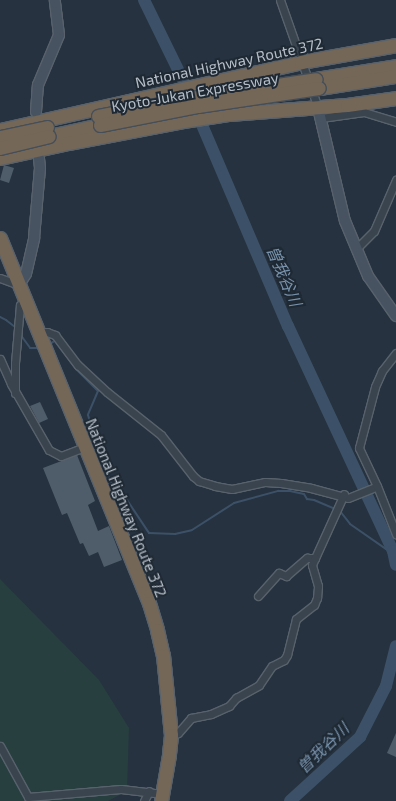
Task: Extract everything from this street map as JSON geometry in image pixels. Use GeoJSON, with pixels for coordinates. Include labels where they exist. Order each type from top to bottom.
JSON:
{"type":"FeatureCollection","features":[{"type":"Feature","properties":{"kind":"highway","name":"National Highway Route 372"},"geometry":{"type":"LineString","coordinates":[[0,130],[202,86],[301,62],[396,45]]}},
{"type":"Feature","properties":{"kind":"highway","name":"Kyoto-Jukan Expressway"},"geometry":{"type":"LineString","coordinates":[[318,83],[396,66]]}},
{"type":"Feature","properties":{"kind":"highway","name":"Kyoto-Jukan Expressway"},"geometry":{"type":"LineString","coordinates":[[0,148],[42,133],[191,98],[318,83],[396,76]]}},
{"type":"Feature","properties":{"kind":"highway"},"geometry":{"type":"LineString","coordinates":[[0,158],[68,143],[215,116],[282,110],[320,113],[396,98]]}},
{"type":"Feature","properties":{"kind":"highway","name":"Kyoto-Jukan Expressway"},"geometry":{"type":"LineString","coordinates":[[0,137],[42,133]]}},
{"type":"Feature","properties":{"kind":"highway","name":"National Highway Route 372"},"geometry":{"type":"LineString","coordinates":[[0,238],[37,333],[149,603],[157,630],[163,655],[171,735],[170,755],[162,797]]}},
{"type":"Feature","properties":{"kind":"main road"},"geometry":{"type":"LineString","coordinates":[[36,112],[38,85],[59,35],[55,0]]}},
{"type":"Feature","properties":{"kind":"main road"},"geometry":{"type":"LineString","coordinates":[[320,113],[345,221],[368,276],[390,305],[396,316]]}},
{"type":"Feature","properties":{"kind":"main road"},"geometry":{"type":"LineString","coordinates":[[19,285],[26,274],[35,234],[39,158]]}},
{"type":"Feature","properties":{"kind":"street"},"geometry":{"type":"LineString","coordinates":[[280,0],[320,113],[364,112],[396,122]]}},
{"type":"Feature","properties":{"kind":"street"},"geometry":{"type":"LineString","coordinates":[[356,249],[374,231],[396,180]]}},
{"type":"Feature","properties":{"kind":"street"},"geometry":{"type":"LineString","coordinates":[[0,278],[19,285]]}},
{"type":"Feature","properties":{"kind":"street"},"geometry":{"type":"LineString","coordinates":[[15,393],[19,312],[20,305],[25,300]]}},
{"type":"Feature","properties":{"kind":"street"},"geometry":{"type":"LineString","coordinates":[[37,333],[48,332],[55,335],[78,365],[107,392],[161,435],[193,476],[199,481],[232,489],[265,482],[281,483],[311,488],[345,497],[375,487]]}},
{"type":"Feature","properties":{"kind":"street"},"geometry":{"type":"LineString","coordinates":[[396,352],[382,371],[375,387],[359,448],[396,534]]}},
{"type":"Feature","properties":{"kind":"street"},"geometry":{"type":"LineString","coordinates":[[0,358],[15,393],[49,450],[61,456],[84,447]]}},
{"type":"Feature","properties":{"kind":"street"},"geometry":{"type":"LineString","coordinates":[[171,735],[178,733],[191,718],[211,714],[228,706],[236,698],[259,685],[272,666],[284,660],[287,655],[296,618],[314,605],[317,598],[318,586],[312,565],[345,497]]}},
{"type":"Feature","properties":{"kind":"street"},"geometry":{"type":"LineString","coordinates":[[258,596],[279,574],[286,576],[307,558],[315,558]]}},
{"type":"Feature","properties":{"kind":"street"},"geometry":{"type":"LineString","coordinates":[[0,746],[28,797],[121,789],[150,792],[162,797]]}},
{"type":"Feature","properties":{"kind":"street"},"geometry":{"type":"LineString","coordinates":[[144,801],[150,792]]}},
{"type":"Feature","properties":{"kind":"green space"},"geometry":{"type":"Polygon","coordinates":[[[0,579],[99,680],[129,728],[127,791],[108,801],[0,801],[0,579]]]}},
{"type":"Feature","properties":{"kind":"building"},"geometry":{"type":"Polygon","coordinates":[[[4,165],[14,168],[9,183],[0,180],[4,165]]]}},
{"type":"Feature","properties":{"kind":"building"},"geometry":{"type":"Polygon","coordinates":[[[40,402],[48,419],[39,423],[30,406],[40,402]]]}},
{"type":"Feature","properties":{"kind":"building"},"geometry":{"type":"Polygon","coordinates":[[[77,455],[95,501],[88,505],[98,531],[109,526],[122,560],[104,567],[98,552],[89,556],[83,543],[80,544],[67,513],[62,515],[43,468],[77,455]]]}},
{"type":"Feature","properties":{"kind":"building"},"geometry":{"type":"Polygon","coordinates":[[[396,733],[396,757],[387,753],[396,733]]]}},
{"type":"Feature","properties":{"kind":"waterway","name":"曽我谷川"},"geometry":{"type":"LineString","coordinates":[[144,0],[182,78],[288,326],[393,551],[396,565]]}},
{"type":"Feature","properties":{"kind":"waterway"},"geometry":{"type":"LineString","coordinates":[[0,317],[15,327]]}},
{"type":"Feature","properties":{"kind":"waterway"},"geometry":{"type":"LineString","coordinates":[[20,334],[30,348],[38,348]]}},
{"type":"Feature","properties":{"kind":"waterway"},"geometry":{"type":"LineString","coordinates":[[51,343],[55,341],[76,369],[98,391],[88,415],[100,456],[112,484],[123,494],[149,533],[175,534],[192,530],[234,503],[278,491],[290,491],[304,494],[307,499],[314,500],[340,511],[350,524],[386,549],[393,551]]}},
{"type":"Feature","properties":{"kind":"waterway","name":"曽我谷川"},"geometry":{"type":"LineString","coordinates":[[290,801],[360,737],[386,686],[396,646]]}}]}
